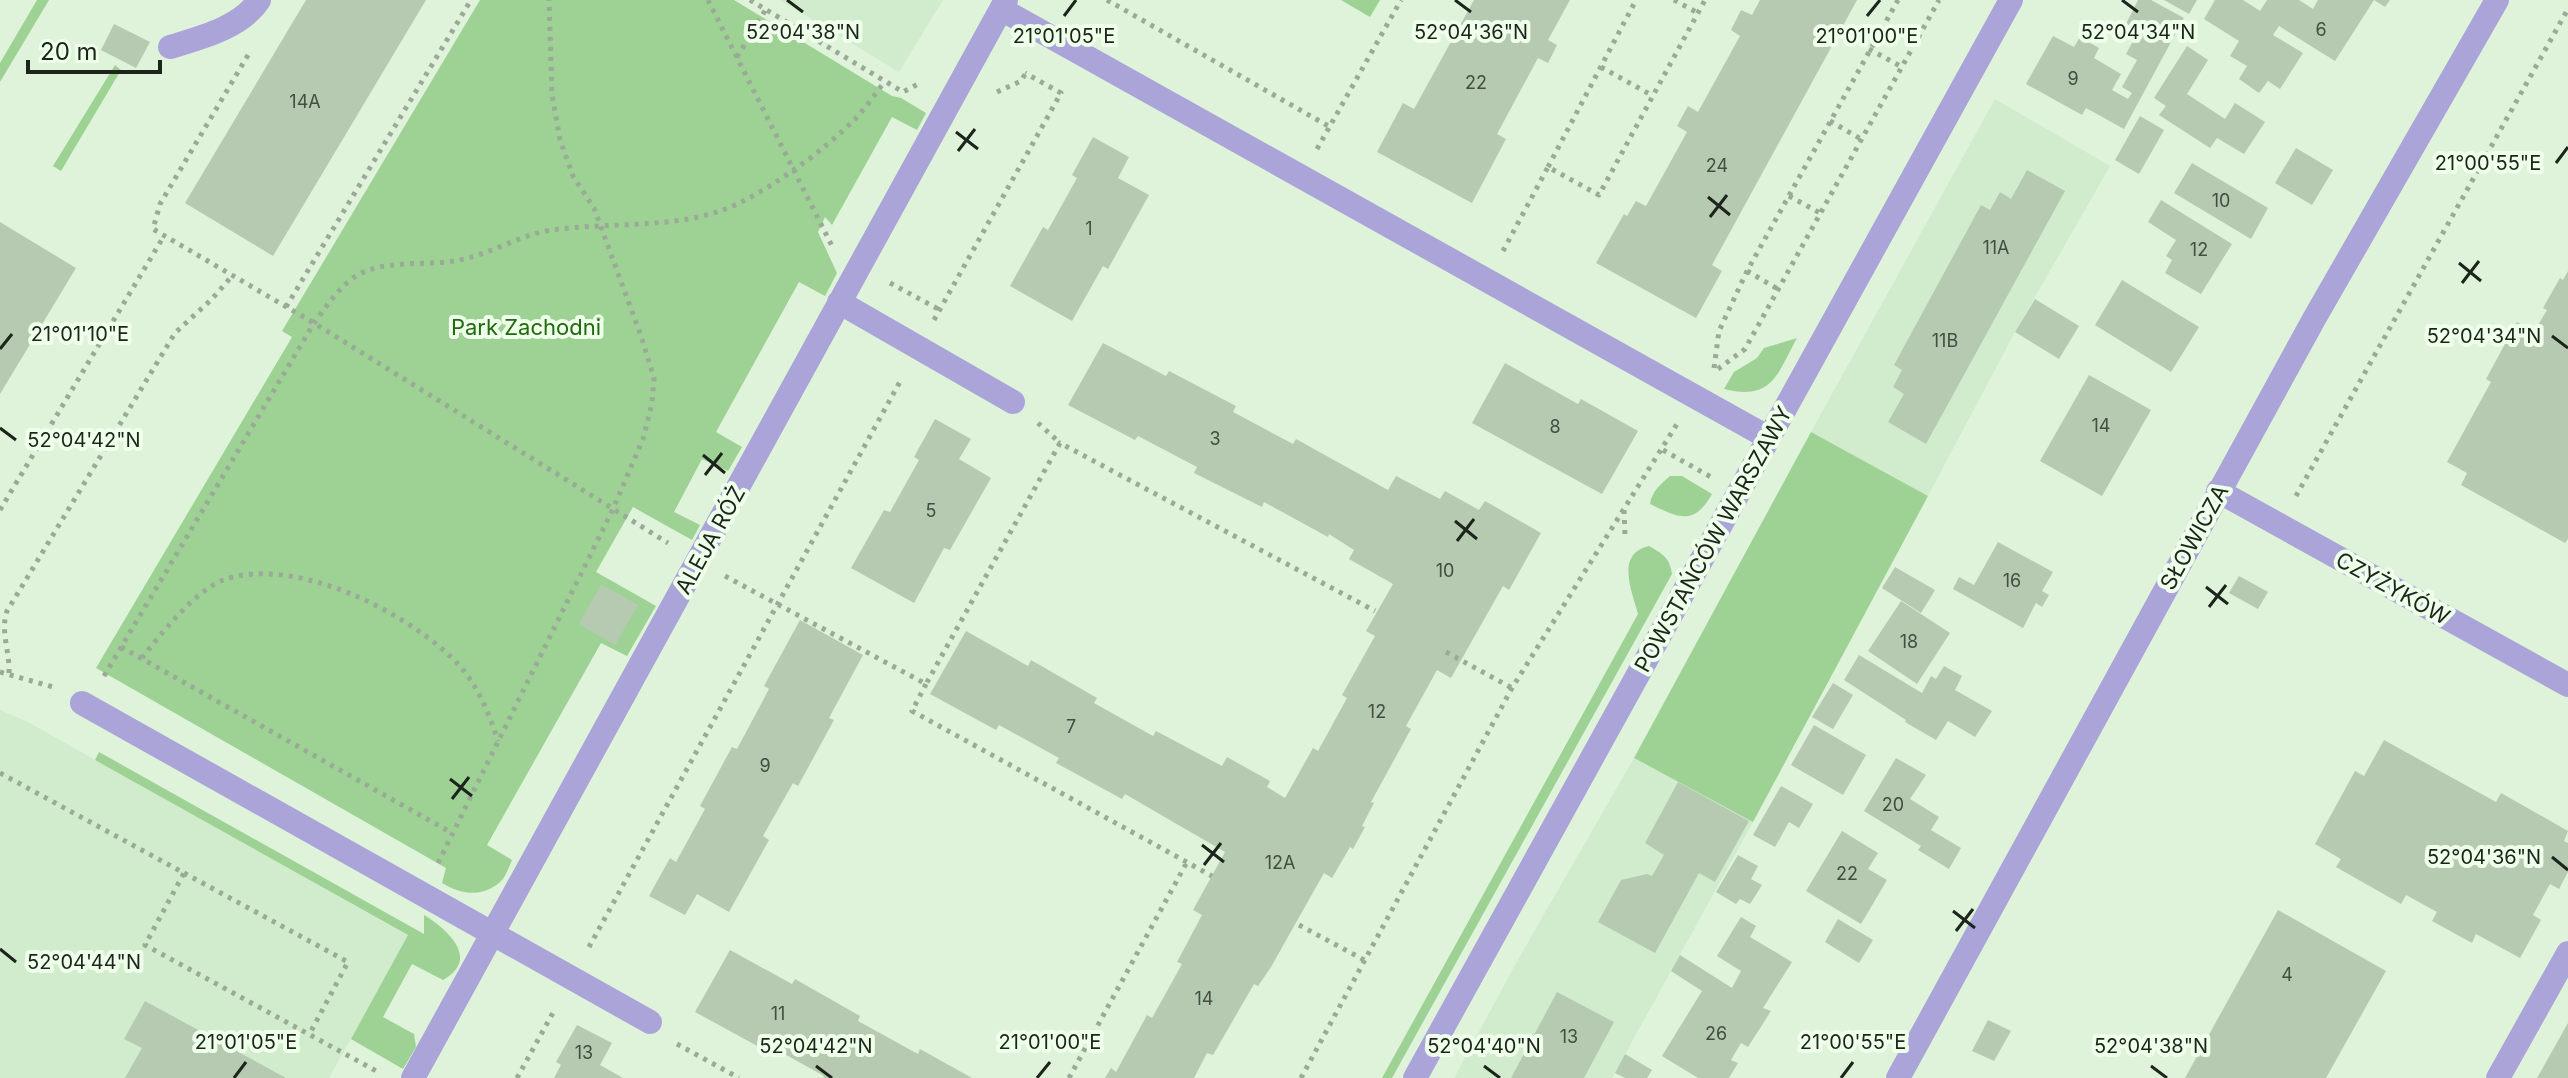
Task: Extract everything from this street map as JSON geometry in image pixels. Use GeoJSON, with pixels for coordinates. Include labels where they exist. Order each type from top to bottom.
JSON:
{"type":"FeatureCollection","features":[{"type":"Feature","properties":{"kind":"street"},"geometry":{"type":"LineString","coordinates":[[170,47],[238,20],[259,0]]}},
{"type":"Feature","properties":{"kind":"street","name":"POWSTAŃCÓW WARSZAWY"},"geometry":{"type":"LineString","coordinates":[[1415,1078],[2011,0]]}},
{"type":"Feature","properties":{"kind":"street","name":"SŁOWICZA"},"geometry":{"type":"LineString","coordinates":[[1898,1078],[2218,491],[2497,0]]}},
{"type":"Feature","properties":{"kind":"street"},"geometry":{"type":"LineString","coordinates":[[1003,4],[1769,438]]}},
{"type":"Feature","properties":{"kind":"street","name":"ALEJA RÓŻ"},"geometry":{"type":"LineString","coordinates":[[413,1078],[1003,4]]}},
{"type":"Feature","properties":{"kind":"street"},"geometry":{"type":"LineString","coordinates":[[839,302],[1013,402]]}},
{"type":"Feature","properties":{"kind":"street","name":"CZYŻYKÓW"},"geometry":{"type":"LineString","coordinates":[[2218,491],[2568,685]]}},
{"type":"Feature","properties":{"kind":"street"},"geometry":{"type":"LineString","coordinates":[[85,704],[650,1022]]}},
{"type":"Feature","properties":{"kind":"street"},"geometry":{"type":"LineString","coordinates":[[2498,1078],[2568,953]]}},
{"type":"Feature","properties":{"kind":"path"},"geometry":{"type":"LineString","coordinates":[[286,307],[471,0]]}},
{"type":"Feature","properties":{"kind":"path"},"geometry":{"type":"LineString","coordinates":[[421,894],[613,509],[643,439],[652,403],[654,378],[601,225],[573,176],[560,140],[552,94],[549,0]]}},
{"type":"Feature","properties":{"kind":"path"},"geometry":{"type":"LineString","coordinates":[[708,0],[834,252],[940,310]]}},
{"type":"Feature","properties":{"kind":"path"},"geometry":{"type":"LineString","coordinates":[[750,0],[903,92]]}},
{"type":"Feature","properties":{"kind":"path"},"geometry":{"type":"LineString","coordinates":[[1107,0],[1330,127]]}},
{"type":"Feature","properties":{"kind":"path"},"geometry":{"type":"LineString","coordinates":[[1304,177],[1401,0]]}},
{"type":"Feature","properties":{"kind":"path"},"geometry":{"type":"LineString","coordinates":[[1488,279],[1636,0]]}},
{"type":"Feature","properties":{"kind":"path"},"geometry":{"type":"LineString","coordinates":[[1674,0],[1698,13]]}},
{"type":"Feature","properties":{"kind":"path"},"geometry":{"type":"LineString","coordinates":[[1548,167],[1599,195],[1705,0]]}},
{"type":"Feature","properties":{"kind":"path"},"geometry":{"type":"LineString","coordinates":[[1898,0],[1747,271],[1719,331],[1713,373],[1745,349],[1939,0]]}},
{"type":"Feature","properties":{"kind":"path"},"geometry":{"type":"LineString","coordinates":[[737,58],[766,9]]}},
{"type":"Feature","properties":{"kind":"path"},"geometry":{"type":"LineString","coordinates":[[2280,525],[2568,9]]}},
{"type":"Feature","properties":{"kind":"path"},"geometry":{"type":"LineString","coordinates":[[1869,49],[1902,67]]}},
{"type":"Feature","properties":{"kind":"path"},"geometry":{"type":"LineString","coordinates":[[251,51],[160,204],[153,229],[314,323],[698,562],[926,684]]}},
{"type":"Feature","properties":{"kind":"path"},"geometry":{"type":"LineString","coordinates":[[1601,67],[1653,96]]}},
{"type":"Feature","properties":{"kind":"path"},"geometry":{"type":"LineString","coordinates":[[517,1078],[1061,93],[1025,73]]}},
{"type":"Feature","properties":{"kind":"path"},"geometry":{"type":"LineString","coordinates":[[0,672],[46,684],[85,704],[314,323],[335,295],[355,276],[383,267],[476,256],[533,234],[698,218],[745,200],[793,169],[856,119],[885,81]]}},
{"type":"Feature","properties":{"kind":"path"},"geometry":{"type":"LineString","coordinates":[[1830,121],[1861,139]]}},
{"type":"Feature","properties":{"kind":"path"},"geometry":{"type":"LineString","coordinates":[[1789,196],[1820,213]]}},
{"type":"Feature","properties":{"kind":"path"},"geometry":{"type":"LineString","coordinates":[[0,510],[164,236]]}},
{"type":"Feature","properties":{"kind":"path"},"geometry":{"type":"LineString","coordinates":[[1747,271],[1778,289]]}},
{"type":"Feature","properties":{"kind":"path"},"geometry":{"type":"LineString","coordinates":[[9,673],[10,656],[3,623],[7,611],[175,333],[232,276]]}},
{"type":"Feature","properties":{"kind":"path"},"geometry":{"type":"LineString","coordinates":[[1301,1078],[1512,688],[1683,414]]}},
{"type":"Feature","properties":{"kind":"path"},"geometry":{"type":"LineString","coordinates":[[1212,876],[912,711],[1060,443],[1375,611]]}},
{"type":"Feature","properties":{"kind":"path"},"geometry":{"type":"LineString","coordinates":[[1624,509],[1625,536]]}},
{"type":"Feature","properties":{"kind":"path"},"geometry":{"type":"LineString","coordinates":[[142,658],[164,630],[195,600],[224,579],[264,574],[308,580],[377,605],[451,657],[475,687],[498,741]]}},
{"type":"Feature","properties":{"kind":"path"},"geometry":{"type":"LineString","coordinates":[[121,647],[452,833]]}},
{"type":"Feature","properties":{"kind":"path"},"geometry":{"type":"LineString","coordinates":[[1446,652],[1512,688]]}},
{"type":"Feature","properties":{"kind":"path"},"geometry":{"type":"LineString","coordinates":[[0,773],[348,962],[309,1035]]}},
{"type":"Feature","properties":{"kind":"path"},"geometry":{"type":"LineString","coordinates":[[1069,1078],[1187,862]]}},
{"type":"Feature","properties":{"kind":"path"},"geometry":{"type":"LineString","coordinates":[[184,873],[145,945],[389,1078]]}},
{"type":"Feature","properties":{"kind":"path"},"geometry":{"type":"LineString","coordinates":[[1299,925],[1366,961]]}},
{"type":"Feature","properties":{"kind":"path"},"geometry":{"type":"LineString","coordinates":[[650,1022],[659,1034],[736,1077]]}},
{"type":"Feature","properties":{"kind":"shaded area"},"geometry":{"type":"Polygon","coordinates":[[[780,0],[943,0],[899,72],[780,0]]]}},
{"type":"Feature","properties":{"kind":"shaded area"},"geometry":{"type":"Polygon","coordinates":[[[1995,99],[2110,166],[2015,332],[1928,496],[1811,432],[1995,99]]]}},
{"type":"Feature","properties":{"kind":"shaded area"},"geometry":{"type":"Polygon","coordinates":[[[0,710],[26,721],[409,936],[329,1078],[0,1078],[0,710]]]}},
{"type":"Feature","properties":{"kind":"shaded area"},"geometry":{"type":"Polygon","coordinates":[[[1634,758],[1753,822],[1612,1078],[1454,1078],[1520,956],[1634,758]]]}},
{"type":"Feature","properties":{"kind":"green space"},"geometry":{"type":"Polygon","coordinates":[[[37,0],[49,0],[0,82],[0,63],[37,0]]]}},
{"type":"Feature","properties":{"kind":"green space","name":"Park Zachodni"},"geometry":{"type":"Polygon","coordinates":[[[480,0],[734,0],[892,96],[926,113],[917,130],[892,117],[832,225],[825,217],[818,232],[837,273],[825,296],[799,282],[716,432],[742,447],[728,471],[702,459],[674,512],[700,525],[692,540],[633,507],[596,572],[656,606],[627,656],[601,643],[487,845],[512,860],[505,876],[492,888],[470,893],[442,883],[446,868],[96,668],[292,337],[282,331],[480,0]]]}},
{"type":"Feature","properties":{"kind":"green space"},"geometry":{"type":"Polygon","coordinates":[[[1341,0],[1380,0],[1370,17],[1341,0]]]}},
{"type":"Feature","properties":{"kind":"green space"},"geometry":{"type":"Polygon","coordinates":[[[115,65],[121,70],[61,171],[53,166],[115,65]]]}},
{"type":"Feature","properties":{"kind":"green space"},"geometry":{"type":"Polygon","coordinates":[[[1797,338],[1778,373],[1763,388],[1740,392],[1724,389],[1734,372],[1757,358],[1764,348],[1797,338]]]}},
{"type":"Feature","properties":{"kind":"green space"},"geometry":{"type":"Polygon","coordinates":[[[1811,432],[1928,496],[1753,822],[1634,758],[1811,432]]]}},
{"type":"Feature","properties":{"kind":"green space"},"geometry":{"type":"Polygon","coordinates":[[[1670,476],[1682,476],[1712,494],[1692,515],[1669,513],[1650,504],[1660,485],[1670,476]]]}},
{"type":"Feature","properties":{"kind":"green space"},"geometry":{"type":"Polygon","coordinates":[[[1649,546],[1665,557],[1672,574],[1392,1078],[1382,1078],[1638,614],[1628,574],[1629,565],[1639,550],[1649,546]]]}},
{"type":"Feature","properties":{"kind":"green space"},"geometry":{"type":"Polygon","coordinates":[[[99,752],[424,934],[424,915],[450,936],[460,954],[454,972],[443,980],[412,964],[383,1017],[414,1034],[416,1047],[403,1069],[351,1039],[408,935],[95,760],[99,752]]]}},
{"type":"Feature","properties":{"kind":"building"},"geometry":{"type":"Polygon","coordinates":[[[306,0],[426,0],[273,256],[185,203],[306,0]]]}},
{"type":"Feature","properties":{"kind":"building"},"geometry":{"type":"Polygon","coordinates":[[[1474,0],[1570,0],[1548,40],[1557,45],[1548,63],[1538,58],[1497,134],[1506,139],[1472,203],[1377,152],[1403,103],[1414,109],[1474,0]]]}},
{"type":"Feature","properties":{"kind":"building"},"geometry":{"type":"Polygon","coordinates":[[[1760,0],[1857,0],[1712,265],[1722,271],[1696,318],[1596,263],[1624,214],[1627,216],[1636,201],[1646,206],[1687,132],[1677,126],[1688,106],[1698,112],[1740,36],[1731,30],[1741,10],[1752,15],[1760,0]]]}},
{"type":"Feature","properties":{"kind":"building"},"geometry":{"type":"Polygon","coordinates":[[[2138,0],[2151,0],[2184,18],[2124,129],[2086,108],[2082,115],[2026,84],[2053,36],[2074,47],[2080,37],[2099,48],[2094,58],[2121,74],[2112,90],[2128,99],[2132,93],[2122,87],[2137,60],[2126,54],[2139,30],[2126,24],[2138,0]]]}},
{"type":"Feature","properties":{"kind":"building"},"geometry":{"type":"Polygon","coordinates":[[[2164,0],[2197,0],[2189,14],[2164,0]]]}},
{"type":"Feature","properties":{"kind":"building"},"geometry":{"type":"Polygon","coordinates":[[[2215,0],[2243,0],[2260,11],[2267,0],[2299,0],[2313,9],[2318,0],[2374,0],[2335,61],[2279,26],[2273,35],[2303,53],[2280,89],[2268,81],[2259,93],[2239,79],[2247,66],[2230,56],[2239,41],[2204,19],[2215,0]]]}},
{"type":"Feature","properties":{"kind":"building"},"geometry":{"type":"Polygon","coordinates":[[[2374,0],[2390,0],[2385,7],[2374,0]]]}},
{"type":"Feature","properties":{"kind":"building"},"geometry":{"type":"Polygon","coordinates":[[[114,24],[150,42],[136,68],[101,50],[114,24]]]}},
{"type":"Feature","properties":{"kind":"building"},"geometry":{"type":"Polygon","coordinates":[[[2187,46],[2208,60],[2187,94],[2225,119],[2235,103],[2265,122],[2244,154],[2217,138],[2210,148],[2159,115],[2166,106],[2154,98],[2187,46]]]}},
{"type":"Feature","properties":{"kind":"building"},"geometry":{"type":"Polygon","coordinates":[[[2140,116],[2164,130],[2139,174],[2115,160],[2140,116]]]}},
{"type":"Feature","properties":{"kind":"building"},"geometry":{"type":"Polygon","coordinates":[[[1093,137],[1129,157],[1118,178],[1149,195],[1108,269],[1103,266],[1072,321],[1010,286],[1043,227],[1048,230],[1077,178],[1072,175],[1093,137]]]}},
{"type":"Feature","properties":{"kind":"building"},"geometry":{"type":"Polygon","coordinates":[[[2296,148],[2333,170],[2312,205],[2275,183],[2296,148]]]}},
{"type":"Feature","properties":{"kind":"building"},"geometry":{"type":"Polygon","coordinates":[[[2192,163],[2268,208],[2251,239],[2174,193],[2192,163]]]}},
{"type":"Feature","properties":{"kind":"building"},"geometry":{"type":"Polygon","coordinates":[[[2027,170],[2065,191],[1926,444],[1888,422],[1904,394],[1893,387],[1902,370],[1894,365],[1981,205],[1990,210],[2000,192],[2011,199],[2027,170]]]}},
{"type":"Feature","properties":{"kind":"building"},"geometry":{"type":"Polygon","coordinates":[[[2161,200],[2232,244],[2201,294],[2165,273],[2172,260],[2166,256],[2176,240],[2148,222],[2161,200]]]}},
{"type":"Feature","properties":{"kind":"building"},"geometry":{"type":"Polygon","coordinates":[[[0,222],[76,268],[0,394],[0,222]]]}},
{"type":"Feature","properties":{"kind":"building"},"geometry":{"type":"Polygon","coordinates":[[[2568,271],[2568,539],[2565,543],[2461,485],[2467,473],[2447,462],[2491,382],[2486,379],[2517,322],[2534,332],[2547,310],[2543,308],[2560,278],[2563,280],[2568,271]]]}},
{"type":"Feature","properties":{"kind":"building"},"geometry":{"type":"Polygon","coordinates":[[[2122,280],[2199,327],[2171,372],[2095,325],[2122,280]]]}},
{"type":"Feature","properties":{"kind":"building"},"geometry":{"type":"Polygon","coordinates":[[[2035,299],[2079,326],[2059,359],[2015,332],[2035,299]]]}},
{"type":"Feature","properties":{"kind":"building"},"geometry":{"type":"Polygon","coordinates":[[[1103,343],[1166,376],[1169,371],[1236,406],[1233,412],[1293,444],[1296,439],[1388,490],[1396,476],[1440,499],[1445,491],[1479,510],[1485,501],[1541,533],[1509,590],[1503,586],[1451,678],[1437,670],[1406,726],[1411,729],[1371,802],[1374,803],[1362,826],[1365,827],[1353,849],[1350,847],[1332,878],[1324,873],[1271,967],[1258,986],[1254,984],[1213,1055],[1207,1053],[1194,1078],[1105,1078],[1111,1068],[1116,1072],[1147,1015],[1152,1018],[1182,964],[1177,962],[1202,915],[1193,910],[1225,852],[1125,794],[1122,799],[1056,763],[1059,758],[999,725],[996,730],[930,694],[966,631],[1028,666],[1031,660],[1097,698],[1094,703],[1153,736],[1156,731],[1222,766],[1227,757],[1270,781],[1267,787],[1285,798],[1313,748],[1318,751],[1347,698],[1342,695],[1375,636],[1366,631],[1393,584],[1349,559],[1354,550],[1329,534],[1328,537],[1264,502],[1262,507],[1194,473],[1197,467],[1138,436],[1135,440],[1068,405],[1103,343]]]}},
{"type":"Feature","properties":{"kind":"building"},"geometry":{"type":"Polygon","coordinates":[[[1505,363],[1578,404],[1581,399],[1638,431],[1602,494],[1472,423],[1505,363]]]}},
{"type":"Feature","properties":{"kind":"building"},"geometry":{"type":"Polygon","coordinates":[[[2089,375],[2151,410],[2102,496],[2040,461],[2089,375]]]}},
{"type":"Feature","properties":{"kind":"building"},"geometry":{"type":"Polygon","coordinates":[[[935,419],[971,439],[959,459],[991,478],[950,550],[944,548],[914,603],[851,568],[884,510],[890,512],[919,460],[914,457],[935,419]]]}},
{"type":"Feature","properties":{"kind":"building"},"geometry":{"type":"Polygon","coordinates":[[[1998,542],[2053,572],[2042,591],[2049,595],[2042,607],[2036,603],[2023,628],[1953,589],[1959,577],[1974,585],[1998,542]]]}},
{"type":"Feature","properties":{"kind":"building"},"geometry":{"type":"Polygon","coordinates":[[[1895,567],[1935,590],[1921,613],[1882,588],[1895,567]]]}},
{"type":"Feature","properties":{"kind":"building"},"geometry":{"type":"Polygon","coordinates":[[[2239,576],[2268,592],[2258,609],[2229,593],[2239,576]]]}},
{"type":"Feature","properties":{"kind":"building"},"geometry":{"type":"Polygon","coordinates":[[[601,584],[638,605],[615,645],[579,624],[601,584]]]}},
{"type":"Feature","properties":{"kind":"building"},"geometry":{"type":"Polygon","coordinates":[[[1901,601],[1950,633],[1917,684],[1868,651],[1901,601]]]}},
{"type":"Feature","properties":{"kind":"building"},"geometry":{"type":"Polygon","coordinates":[[[800,620],[863,655],[829,718],[834,720],[798,786],[793,783],[763,836],[769,840],[729,912],[697,894],[685,915],[649,896],[670,858],[676,862],[705,809],[700,806],[732,747],[737,749],[769,689],[764,686],[800,620]]]}},
{"type":"Feature","properties":{"kind":"building"},"geometry":{"type":"Polygon","coordinates":[[[1859,655],[1922,693],[1931,676],[1936,679],[1944,666],[1962,676],[1955,690],[1992,711],[1975,737],[1948,721],[1936,740],[1844,680],[1859,655]]]}},
{"type":"Feature","properties":{"kind":"building"},"geometry":{"type":"Polygon","coordinates":[[[1833,683],[1853,695],[1833,729],[1812,717],[1833,683]]]}},
{"type":"Feature","properties":{"kind":"building"},"geometry":{"type":"Polygon","coordinates":[[[1814,725],[1866,755],[1843,795],[1791,765],[1814,725]]]}},
{"type":"Feature","properties":{"kind":"building"},"geometry":{"type":"Polygon","coordinates":[[[2384,740],[2496,802],[2501,793],[2568,831],[2564,841],[2568,843],[2568,872],[2559,889],[2550,884],[2533,915],[2541,920],[2520,958],[2476,934],[2472,943],[2432,921],[2437,912],[2406,895],[2401,904],[2336,867],[2341,859],[2315,844],[2355,771],[2364,776],[2384,740]]]}},
{"type":"Feature","properties":{"kind":"building"},"geometry":{"type":"Polygon","coordinates":[[[1896,758],[1926,775],[1910,799],[1939,817],[1931,830],[1961,848],[1949,869],[1918,850],[1921,846],[1864,811],[1896,758]]]}},
{"type":"Feature","properties":{"kind":"building"},"geometry":{"type":"Polygon","coordinates":[[[1678,782],[1749,821],[1715,882],[1699,873],[1655,953],[1598,922],[1621,880],[1647,874],[1652,876],[1664,855],[1645,843],[1678,782]]]}},
{"type":"Feature","properties":{"kind":"building"},"geometry":{"type":"Polygon","coordinates":[[[1781,786],[1813,804],[1799,828],[1789,822],[1775,847],[1753,835],[1781,786]]]}},
{"type":"Feature","properties":{"kind":"building"},"geometry":{"type":"Polygon","coordinates":[[[1842,831],[1878,853],[1868,869],[1887,880],[1861,924],[1806,891],[1842,831]]]}},
{"type":"Feature","properties":{"kind":"building"},"geometry":{"type":"Polygon","coordinates":[[[1738,855],[1758,866],[1751,879],[1762,885],[1750,904],[1740,899],[1736,904],[1716,892],[1738,855]]]}},
{"type":"Feature","properties":{"kind":"building"},"geometry":{"type":"Polygon","coordinates":[[[2278,910],[2386,971],[2326,1078],[2185,1078],[2278,910]]]}},
{"type":"Feature","properties":{"kind":"building"},"geometry":{"type":"Polygon","coordinates":[[[1741,917],[1756,926],[1750,937],[1792,962],[1763,1008],[1771,1011],[1748,1047],[1741,1043],[1731,1060],[1738,1063],[1729,1078],[1698,1078],[1662,1056],[1702,991],[1671,971],[1680,955],[1732,988],[1741,971],[1717,956],[1741,917]]]}},
{"type":"Feature","properties":{"kind":"building"},"geometry":{"type":"Polygon","coordinates":[[[1838,919],[1873,940],[1859,963],[1825,942],[1838,919]]]}},
{"type":"Feature","properties":{"kind":"building"},"geometry":{"type":"Polygon","coordinates":[[[730,950],[792,984],[795,979],[860,1016],[858,1021],[918,1054],[920,1049],[972,1078],[823,1078],[763,1042],[761,1048],[695,1012],[730,950]]]}},
{"type":"Feature","properties":{"kind":"building"},"geometry":{"type":"Polygon","coordinates":[[[1557,992],[1614,1022],[1584,1078],[1511,1078],[1557,992]]]}},
{"type":"Feature","properties":{"kind":"building"},"geometry":{"type":"Polygon","coordinates":[[[145,1001],[286,1078],[125,1078],[142,1048],[124,1039],[145,1001]]]}},
{"type":"Feature","properties":{"kind":"building"},"geometry":{"type":"Polygon","coordinates":[[[1988,1020],[2011,1031],[1994,1061],[1972,1051],[1988,1020]]]}},
{"type":"Feature","properties":{"kind":"building"},"geometry":{"type":"Polygon","coordinates":[[[2568,1023],[2568,1078],[2537,1078],[2568,1023]]]}},
{"type":"Feature","properties":{"kind":"building"},"geometry":{"type":"Polygon","coordinates":[[[577,1025],[612,1043],[600,1065],[623,1078],[554,1078],[561,1065],[556,1062],[577,1025]]]}},
{"type":"Feature","properties":{"kind":"building"},"geometry":{"type":"Polygon","coordinates":[[[1625,1054],[1652,1070],[1647,1078],[1625,1078],[1615,1073],[1625,1054]]]}}]}
